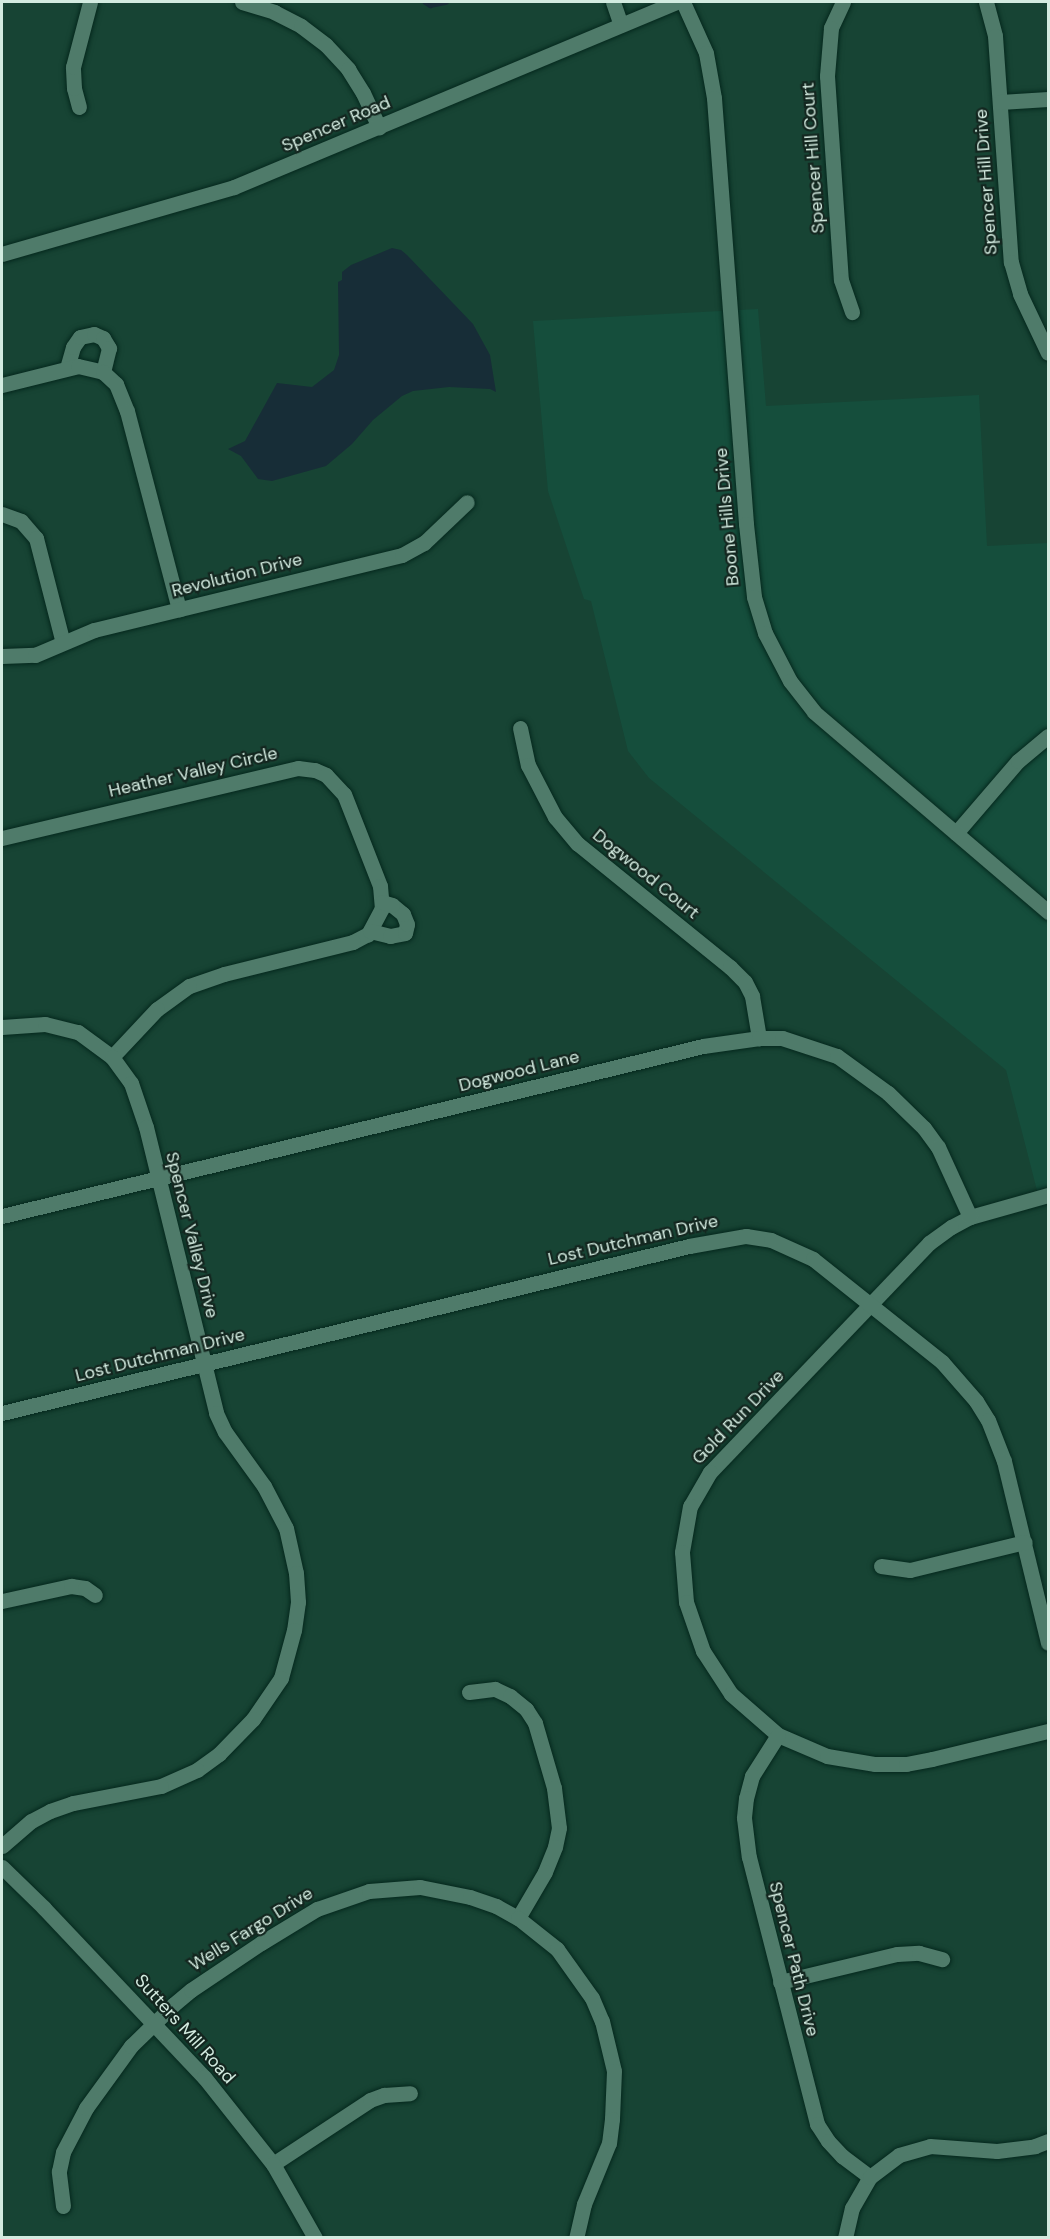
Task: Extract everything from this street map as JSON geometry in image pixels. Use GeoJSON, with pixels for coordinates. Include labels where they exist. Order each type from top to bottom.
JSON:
{"type":"FeatureCollection","features":[{"type":"Feature","properties":{"kind":"street"},"geometry":{"type":"LineString","coordinates":[[79,107],[74,88],[73,67],[90,2]]}},
{"type":"Feature","properties":{"kind":"street"},"geometry":{"type":"LineString","coordinates":[[242,2],[274,12],[301,26],[326,45],[358,85],[379,127]]}},
{"type":"Feature","properties":{"kind":"street"},"geometry":{"type":"LineString","coordinates":[[613,2],[621,25]]}},
{"type":"Feature","properties":{"kind":"street","name":"Spencer Road"},"geometry":{"type":"LineString","coordinates":[[2,254],[200,199],[379,127],[676,2]]}},
{"type":"Feature","properties":{"kind":"street","name":"Boone Hills Drive"},"geometry":{"type":"LineString","coordinates":[[683,2],[706,53],[714,98],[746,524],[758,614],[781,667],[814,712],[1048,912]]}},
{"type":"Feature","properties":{"kind":"street","name":"Spencer Hill Court"},"geometry":{"type":"LineString","coordinates":[[843,2],[831,28],[827,76],[840,280],[852,312]]}},
{"type":"Feature","properties":{"kind":"street","name":"Spencer Hill Drive"},"geometry":{"type":"LineString","coordinates":[[986,2],[995,36],[1011,261],[1020,294],[1048,353]]}},
{"type":"Feature","properties":{"kind":"street"},"geometry":{"type":"LineString","coordinates":[[1000,102],[1048,99]]}},
{"type":"Feature","properties":{"kind":"street"},"geometry":{"type":"LineString","coordinates":[[67,368],[73,347],[80,338],[94,334],[103,338],[109,348],[104,372]]}},
{"type":"Feature","properties":{"kind":"street"},"geometry":{"type":"LineString","coordinates":[[2,385],[78,366],[104,372],[116,384],[125,404],[179,609]]}},
{"type":"Feature","properties":{"kind":"street","name":"Revolution Drive"},"geometry":{"type":"LineString","coordinates":[[2,656],[35,655],[94,630],[402,555],[424,543],[467,502]]}},
{"type":"Feature","properties":{"kind":"street"},"geometry":{"type":"LineString","coordinates":[[2,514],[21,521],[36,538],[63,643]]}},
{"type":"Feature","properties":{"kind":"street","name":"Dogwood Court"},"geometry":{"type":"LineString","coordinates":[[520,728],[528,765],[555,818],[578,844],[730,967],[745,982],[752,996],[759,1038]]}},
{"type":"Feature","properties":{"kind":"street"},"geometry":{"type":"LineString","coordinates":[[956,833],[1018,761],[1048,736]]}},
{"type":"Feature","properties":{"kind":"street","name":"Heather Valley Circle"},"geometry":{"type":"LineString","coordinates":[[2,838],[280,771],[298,768],[315,770],[336,782],[344,794],[380,886],[382,902]]}},
{"type":"Feature","properties":{"kind":"street"},"geometry":{"type":"LineString","coordinates":[[112,1057],[157,1009],[189,986],[224,974],[353,942],[370,931],[382,902],[403,914],[407,924],[405,933],[390,936],[370,931]]}},
{"type":"Feature","properties":{"kind":"street","name":"Spencer Valley Drive"},"geometry":{"type":"LineString","coordinates":[[2,1027],[33,1024],[60,1026],[78,1032],[112,1057],[123,1069],[137,1097],[216,1413],[225,1432],[253,1469],[276,1506],[292,1551],[298,1602],[294,1630],[281,1678],[238,1737],[197,1770],[161,1786],[73,1803],[50,1811],[31,1821],[2,1846]]}},
{"type":"Feature","properties":{"kind":"street","name":"Dogwood Lane"},"geometry":{"type":"LineString","coordinates":[[2,1216],[159,1180],[704,1046],[759,1038],[782,1038],[837,1056],[888,1093],[924,1128],[938,1147],[970,1217]]}},
{"type":"Feature","properties":{"kind":"street","name":"Gold Run Drive"},"geometry":{"type":"LineString","coordinates":[[1048,1195],[970,1217],[929,1243],[869,1304],[806,1375],[710,1472],[690,1506],[685,1527],[684,1584],[693,1629],[703,1651],[731,1694],[778,1735],[827,1756],[875,1764],[906,1764],[1048,1731]]}},
{"type":"Feature","properties":{"kind":"street","name":"Lost Dutchman Drive"},"geometry":{"type":"LineString","coordinates":[[2,1413],[721,1238],[746,1236],[771,1240],[813,1259],[942,1362],[976,1401],[988,1420],[1004,1461],[1048,1643]]}},
{"type":"Feature","properties":{"kind":"street"},"geometry":{"type":"LineString","coordinates":[[881,1566],[910,1570],[1025,1542]]}},
{"type":"Feature","properties":{"kind":"street"},"geometry":{"type":"LineString","coordinates":[[2,1601],[71,1586],[85,1588],[95,1595]]}},
{"type":"Feature","properties":{"kind":"street"},"geometry":{"type":"LineString","coordinates":[[469,1692],[495,1689],[510,1696],[526,1709],[535,1723],[554,1788],[559,1828],[555,1847],[545,1872],[518,1918]]}},
{"type":"Feature","properties":{"kind":"street","name":"Spencer Path Drive"},"geometry":{"type":"LineString","coordinates":[[778,1735],[752,1776],[744,1818],[749,1857],[817,2124],[842,2156],[870,2177]]}},
{"type":"Feature","properties":{"kind":"street","name":"Sutters Mill Road"},"geometry":{"type":"LineString","coordinates":[[2,1867],[204,2077],[273,2164],[315,2238]]}},
{"type":"Feature","properties":{"kind":"street","name":"Wells Fargo Drive"},"geometry":{"type":"LineString","coordinates":[[63,2206],[58,2171],[63,2152],[106,2077],[154,2023],[191,1990],[317,1909],[339,1899],[369,1891],[420,1887],[470,1896],[518,1918],[557,1949],[575,1971],[592,1998],[610,2045],[614,2094],[609,2143],[584,2204],[576,2238]]}},
{"type":"Feature","properties":{"kind":"street"},"geometry":{"type":"LineString","coordinates":[[780,1982],[897,1954],[919,1953],[942,1959]]}},
{"type":"Feature","properties":{"kind":"street"},"geometry":{"type":"LineString","coordinates":[[273,2164],[370,2100],[384,2095],[411,2093]]}},
{"type":"Feature","properties":{"kind":"street"},"geometry":{"type":"LineString","coordinates":[[845,2238],[852,2208],[870,2177],[884,2164],[915,2149],[946,2145],[997,2151],[1035,2146],[1048,2141]]}},
{"type":"Feature","properties":{"kind":"shaded area"},"geometry":{"type":"Polygon","coordinates":[[[758,309],[766,406],[979,395],[987,546],[1048,543],[1048,1204],[1041,1206],[1006,1070],[649,778],[628,751],[591,601],[584,599],[548,491],[533,321],[758,309]]]}},
{"type":"Feature","properties":{"kind":"water"},"geometry":{"type":"Polygon","coordinates":[[[392,248],[401,250],[407,255],[473,324],[490,355],[496,392],[490,389],[449,387],[413,391],[402,396],[373,420],[352,444],[326,466],[272,481],[258,479],[241,456],[228,449],[245,441],[277,383],[312,387],[334,370],[339,355],[338,282],[342,280],[342,272],[351,265],[392,248]]]}},
{"type":"Feature","properties":{"kind":"waterway"},"geometry":{"type":"LineString","coordinates":[[425,2],[430,5],[446,2]]}}]}
